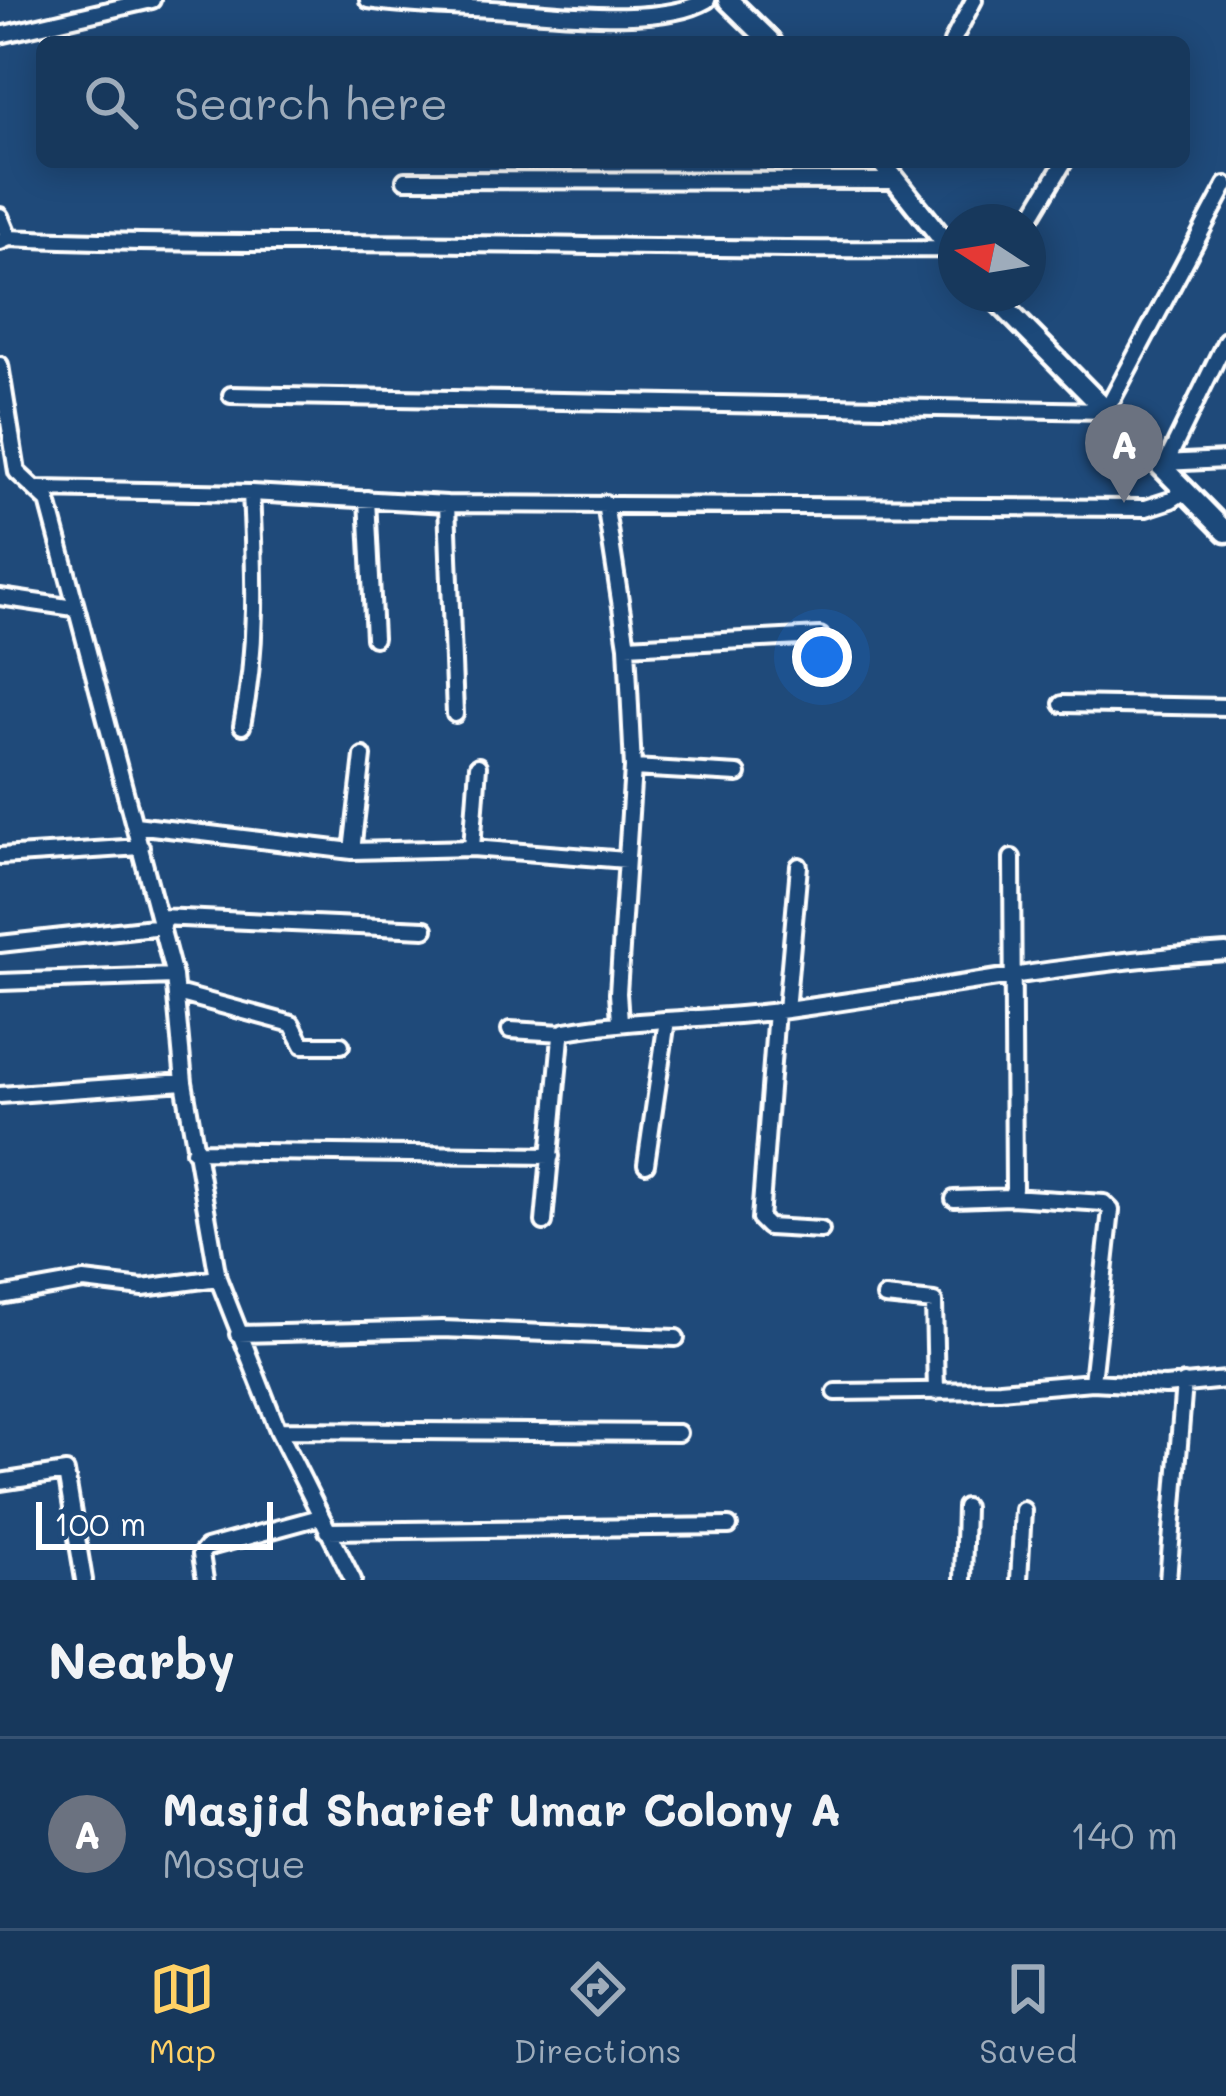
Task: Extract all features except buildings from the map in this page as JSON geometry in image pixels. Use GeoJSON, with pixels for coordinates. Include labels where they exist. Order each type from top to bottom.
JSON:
{"type":"FeatureCollection","features":[{"type":"Feature","properties":{"kind":"street"},"geometry":{"type":"LineString","coordinates":[[0,35],[152,0]]}},
{"type":"Feature","properties":{"kind":"street"},"geometry":{"type":"LineString","coordinates":[[368,0],[589,16],[666,13],[706,0]]}},
{"type":"Feature","properties":{"kind":"street"},"geometry":{"type":"LineString","coordinates":[[728,0],[765,36]]}},
{"type":"Feature","properties":{"kind":"street"},"geometry":{"type":"LineString","coordinates":[[955,36],[974,0]]}},
{"type":"Feature","properties":{"kind":"street"},"geometry":{"type":"LineString","coordinates":[[886,168],[938,234]]}},
{"type":"Feature","properties":{"kind":"street"},"geometry":{"type":"LineString","coordinates":[[1039,204],[1060,168]]}},
{"type":"Feature","properties":{"kind":"street"},"geometry":{"type":"LineString","coordinates":[[405,180],[895,181]]}},
{"type":"Feature","properties":{"kind":"street"},"geometry":{"type":"LineString","coordinates":[[1106,412],[1226,185]]}},
{"type":"Feature","properties":{"kind":"street"},"geometry":{"type":"LineString","coordinates":[[0,216],[4,240],[938,253]]}},
{"type":"Feature","properties":{"kind":"street"},"geometry":{"type":"LineString","coordinates":[[1009,312],[1226,532]]}},
{"type":"Feature","properties":{"kind":"street"},"geometry":{"type":"LineString","coordinates":[[1162,463],[1226,340]]}},
{"type":"Feature","properties":{"kind":"street"},"geometry":{"type":"LineString","coordinates":[[0,365],[17,472],[39,489],[250,493],[447,504],[1146,508],[1185,491]]}},
{"type":"Feature","properties":{"kind":"street"},"geometry":{"type":"LineString","coordinates":[[231,395],[1106,412]]}},
{"type":"Feature","properties":{"kind":"street"},"geometry":{"type":"LineString","coordinates":[[1162,463],[1226,460]]}},
{"type":"Feature","properties":{"kind":"street"},"geometry":{"type":"LineString","coordinates":[[39,489],[48,501],[174,976],[194,1151],[218,1278],[278,1430],[353,1580]]}},
{"type":"Feature","properties":{"kind":"street"},"geometry":{"type":"LineString","coordinates":[[242,726],[257,600],[250,493]]}},
{"type":"Feature","properties":{"kind":"street"},"geometry":{"type":"LineString","coordinates":[[368,500],[374,638]]}},
{"type":"Feature","properties":{"kind":"street"},"geometry":{"type":"LineString","coordinates":[[605,502],[627,646],[633,768],[617,993],[620,1021]]}},
{"type":"Feature","properties":{"kind":"street"},"geometry":{"type":"LineString","coordinates":[[447,504],[455,714]]}},
{"type":"Feature","properties":{"kind":"street"},"geometry":{"type":"LineString","coordinates":[[0,597],[74,608]]}},
{"type":"Feature","properties":{"kind":"street"},"geometry":{"type":"LineString","coordinates":[[627,646],[820,636]]}},
{"type":"Feature","properties":{"kind":"street"},"geometry":{"type":"LineString","coordinates":[[1062,704],[1226,707]]}},
{"type":"Feature","properties":{"kind":"street"},"geometry":{"type":"LineString","coordinates":[[352,851],[362,757]]}},
{"type":"Feature","properties":{"kind":"street"},"geometry":{"type":"LineString","coordinates":[[472,848],[478,766]]}},
{"type":"Feature","properties":{"kind":"street"},"geometry":{"type":"LineString","coordinates":[[633,768],[738,774]]}},
{"type":"Feature","properties":{"kind":"street"},"geometry":{"type":"LineString","coordinates":[[135,825],[352,851],[472,848],[626,860]]}},
{"type":"Feature","properties":{"kind":"street"},"geometry":{"type":"LineString","coordinates":[[0,856],[141,847]]}},
{"type":"Feature","properties":{"kind":"street"},"geometry":{"type":"LineString","coordinates":[[1012,858],[1016,1179],[1012,1197]]}},
{"type":"Feature","properties":{"kind":"street"},"geometry":{"type":"LineString","coordinates":[[799,866],[760,1219],[768,1227],[821,1230]]}},
{"type":"Feature","properties":{"kind":"street"},"geometry":{"type":"LineString","coordinates":[[0,944],[161,922],[425,929]]}},
{"type":"Feature","properties":{"kind":"street"},"geometry":{"type":"LineString","coordinates":[[510,1030],[563,1033],[620,1021],[781,1011],[1013,975],[1226,952]]}},
{"type":"Feature","properties":{"kind":"street"},"geometry":{"type":"LineString","coordinates":[[0,982],[174,976]]}},
{"type":"Feature","properties":{"kind":"street"},"geometry":{"type":"LineString","coordinates":[[177,993],[287,1022],[302,1045],[341,1045]]}},
{"type":"Feature","properties":{"kind":"street"},"geometry":{"type":"LineString","coordinates":[[646,1164],[667,1020]]}},
{"type":"Feature","properties":{"kind":"street"},"geometry":{"type":"LineString","coordinates":[[544,1222],[563,1033]]}},
{"type":"Feature","properties":{"kind":"street"},"geometry":{"type":"LineString","coordinates":[[0,1095],[184,1082]]}},
{"type":"Feature","properties":{"kind":"street"},"geometry":{"type":"LineString","coordinates":[[194,1151],[551,1156]]}},
{"type":"Feature","properties":{"kind":"street"},"geometry":{"type":"LineString","coordinates":[[954,1199],[1104,1203],[1111,1210],[1092,1382]]}},
{"type":"Feature","properties":{"kind":"street"},"geometry":{"type":"LineString","coordinates":[[0,1296],[84,1281],[143,1288],[218,1278]]}},
{"type":"Feature","properties":{"kind":"street"},"geometry":{"type":"LineString","coordinates":[[885,1298],[934,1302],[936,1392]]}},
{"type":"Feature","properties":{"kind":"street"},"geometry":{"type":"LineString","coordinates":[[238,1334],[442,1329],[676,1338]]}},
{"type":"Feature","properties":{"kind":"street"},"geometry":{"type":"LineString","coordinates":[[836,1392],[1226,1380]]}},
{"type":"Feature","properties":{"kind":"street"},"geometry":{"type":"LineString","coordinates":[[1168,1580],[1184,1383]]}},
{"type":"Feature","properties":{"kind":"street"},"geometry":{"type":"LineString","coordinates":[[278,1430],[678,1433]]}},
{"type":"Feature","properties":{"kind":"street"},"geometry":{"type":"LineString","coordinates":[[0,1482],[65,1472],[84,1580]]}},
{"type":"Feature","properties":{"kind":"street"},"geometry":{"type":"LineString","coordinates":[[963,1580],[965,1507]]}},
{"type":"Feature","properties":{"kind":"street"},"geometry":{"type":"LineString","coordinates":[[1019,1580],[1023,1510]]}},
{"type":"Feature","properties":{"kind":"street"},"geometry":{"type":"LineString","coordinates":[[205,1580],[200,1554],[206,1548],[323,1524],[730,1526]]}},
{"type":"Feature","properties":{"kind":"place","name":"Masjid Sharief Umar Colony A"},"geometry":{"type":"Point","coordinates":[1124,503]}}]}
